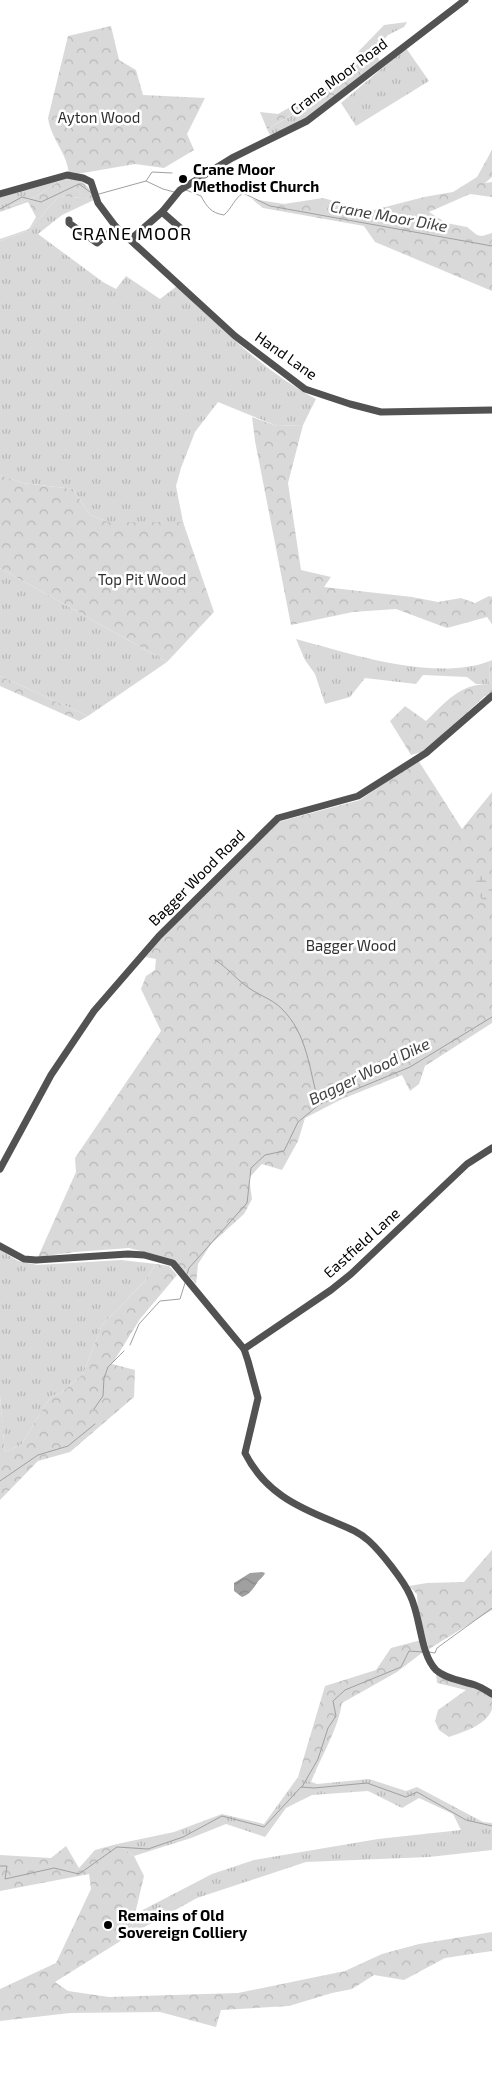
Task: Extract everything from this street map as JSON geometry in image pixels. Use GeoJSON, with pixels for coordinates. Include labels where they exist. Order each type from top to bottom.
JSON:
{"type":"FeatureCollection","features":[{"type":"Feature","properties":{"kind":"street","name":"Crane Moor Road"},"geometry":{"type":"LineString","coordinates":[[131,239],[162,212],[180,190],[188,184],[232,158],[307,121],[465,0]]}},
{"type":"Feature","properties":{"kind":"street","name":"Hand Lane"},"geometry":{"type":"LineString","coordinates":[[0,194],[67,175],[83,178],[91,182],[104,213],[157,266],[234,336],[305,389],[381,412],[492,410]]}},
{"type":"Feature","properties":{"kind":"street"},"geometry":{"type":"LineString","coordinates":[[162,212],[186,233]]}},
{"type":"Feature","properties":{"kind":"street"},"geometry":{"type":"LineString","coordinates":[[69,220],[69,223],[97,243],[116,226]]}},
{"type":"Feature","properties":{"kind":"street","name":"Bagger Wood Road"},"geometry":{"type":"LineString","coordinates":[[0,1169],[51,1074],[94,1011],[159,936],[278,818],[358,796],[426,753],[492,696]]}},
{"type":"Feature","properties":{"kind":"street","name":"Eastfield Lane"},"geometry":{"type":"LineString","coordinates":[[244,1349],[331,1290],[351,1274],[468,1164],[492,1148]]}},
{"type":"Feature","properties":{"kind":"street"},"geometry":{"type":"LineString","coordinates":[[0,1246],[24,1259],[36,1260],[128,1254],[144,1255],[173,1262],[244,1349],[258,1398],[250,1425],[245,1453],[259,1476],[285,1500],[352,1528],[378,1550],[410,1595],[430,1662],[437,1672],[477,1686],[492,1694]]}},
{"type":"Feature","properties":{"kind":"green space"},"geometry":{"type":"Polygon","coordinates":[[[407,22],[404,27],[388,35],[374,51],[380,61],[363,74],[350,66],[359,51],[384,25],[407,22]]]}},
{"type":"Feature","properties":{"kind":"green space","name":"Ayton Wood"},"geometry":{"type":"Polygon","coordinates":[[[111,26],[119,60],[136,70],[143,95],[205,98],[187,134],[194,150],[164,168],[135,164],[77,174],[69,173],[65,158],[52,132],[48,118],[68,36],[111,26]]]}},
{"type":"Feature","properties":{"kind":"green space"},"geometry":{"type":"Polygon","coordinates":[[[406,48],[429,81],[356,126],[341,103],[406,48]]]}},
{"type":"Feature","properties":{"kind":"green space"},"geometry":{"type":"Polygon","coordinates":[[[350,66],[363,74],[323,106],[318,100],[267,129],[260,112],[278,114],[334,82],[350,66]]]}},
{"type":"Feature","properties":{"kind":"green space"},"geometry":{"type":"Polygon","coordinates":[[[319,100],[323,106],[304,120],[270,135],[267,129],[319,100]]]}},
{"type":"Feature","properties":{"kind":"green space"},"geometry":{"type":"Polygon","coordinates":[[[492,150],[492,177],[485,183],[492,182],[492,197],[470,194],[429,212],[446,223],[467,227],[477,235],[482,236],[492,233],[492,291],[375,242],[364,226],[263,208],[252,199],[284,204],[323,198],[370,211],[424,197],[453,192],[477,177],[492,150]]]}},
{"type":"Feature","properties":{"kind":"green space"},"geometry":{"type":"Polygon","coordinates":[[[64,178],[35,197],[0,209],[0,197],[64,178]]]}},
{"type":"Feature","properties":{"kind":"green space"},"geometry":{"type":"Polygon","coordinates":[[[64,178],[75,179],[84,183],[94,199],[59,196],[28,231],[0,241],[0,239],[29,229],[36,217],[28,202],[0,212],[0,209],[35,197],[64,178]]]}},
{"type":"Feature","properties":{"kind":"green space"},"geometry":{"type":"Polygon","coordinates":[[[59,196],[96,199],[62,215],[38,234],[103,282],[116,289],[126,276],[160,299],[177,286],[260,362],[316,399],[303,425],[277,426],[218,402],[195,432],[181,468],[176,486],[183,522],[109,522],[90,515],[73,489],[23,483],[0,475],[0,241],[28,231],[59,196]]]}},
{"type":"Feature","properties":{"kind":"green space"},"geometry":{"type":"Polygon","coordinates":[[[252,417],[277,426],[303,425],[288,483],[301,570],[331,577],[324,587],[412,597],[438,602],[461,598],[475,603],[489,596],[492,597],[492,624],[487,617],[447,628],[396,609],[353,612],[291,625],[252,417]]]}},
{"type":"Feature","properties":{"kind":"green space","name":"Top Pit Wood"},"geometry":{"type":"Polygon","coordinates":[[[0,475],[23,483],[73,489],[90,515],[109,522],[183,522],[214,612],[167,662],[0,568],[0,475]]]}},
{"type":"Feature","properties":{"kind":"green space"},"geometry":{"type":"Polygon","coordinates":[[[0,568],[167,662],[88,716],[0,676],[0,568]]]}},
{"type":"Feature","properties":{"kind":"green space"},"geometry":{"type":"Polygon","coordinates":[[[296,639],[393,664],[419,667],[445,669],[468,667],[490,661],[489,684],[476,684],[467,677],[423,675],[416,684],[365,678],[350,697],[325,704],[315,674],[305,660],[296,639]]]}},
{"type":"Feature","properties":{"kind":"green space"},"geometry":{"type":"Polygon","coordinates":[[[492,660],[492,700],[485,696],[425,751],[411,755],[390,721],[405,706],[426,721],[454,695],[469,687],[489,684],[490,661],[492,660]]]}},
{"type":"Feature","properties":{"kind":"green space"},"geometry":{"type":"Polygon","coordinates":[[[0,676],[88,716],[79,721],[0,686],[0,676]]]}},
{"type":"Feature","properties":{"kind":"green space","name":"Bagger Wood"},"geometry":{"type":"Polygon","coordinates":[[[418,760],[462,829],[492,792],[492,1023],[425,1066],[419,1084],[410,1091],[402,1075],[342,1099],[305,1118],[298,1141],[282,1170],[262,1164],[249,1178],[252,1199],[244,1214],[211,1244],[198,1264],[196,1284],[175,1260],[129,1248],[38,1257],[76,1172],[75,1158],[161,1031],[141,989],[146,976],[155,970],[156,959],[146,957],[161,938],[278,822],[360,800],[418,760]]]}},
{"type":"Feature","properties":{"kind":"green space"},"geometry":{"type":"Polygon","coordinates":[[[481,875],[492,888],[492,906],[481,898],[473,886],[481,875]]]}},
{"type":"Feature","properties":{"kind":"green space"},"geometry":{"type":"Polygon","coordinates":[[[0,1250],[18,1261],[37,1265],[121,1260],[156,1264],[144,1282],[102,1325],[83,1374],[61,1393],[51,1396],[21,1445],[5,1452],[0,1396],[0,1250]]]}},
{"type":"Feature","properties":{"kind":"green space"},"geometry":{"type":"Polygon","coordinates":[[[156,1264],[169,1266],[177,1275],[140,1319],[112,1364],[135,1370],[134,1397],[70,1452],[38,1461],[0,1500],[0,1396],[5,1452],[21,1445],[51,1396],[61,1393],[83,1374],[102,1325],[144,1282],[156,1264]]]}},
{"type":"Feature","properties":{"kind":"green space"},"geometry":{"type":"Polygon","coordinates":[[[492,1550],[492,1610],[429,1649],[418,1611],[417,1594],[409,1586],[427,1583],[464,1582],[492,1550]]]}},
{"type":"Feature","properties":{"kind":"green space"},"geometry":{"type":"Polygon","coordinates":[[[421,1640],[423,1652],[397,1672],[342,1703],[333,1733],[311,1782],[298,1777],[325,1686],[376,1670],[391,1648],[421,1640]]]}},
{"type":"Feature","properties":{"kind":"green space"},"geometry":{"type":"Polygon","coordinates":[[[436,1673],[476,1687],[492,1697],[492,1709],[489,1715],[480,1724],[449,1737],[439,1730],[435,1721],[438,1710],[466,1690],[437,1683],[436,1673]]]}},
{"type":"Feature","properties":{"kind":"green space"},"geometry":{"type":"Polygon","coordinates":[[[298,1777],[317,1784],[369,1779],[406,1791],[417,1787],[483,1822],[492,1823],[492,1850],[429,1857],[306,1862],[197,1898],[130,1935],[135,1914],[212,1874],[254,1860],[378,1839],[461,1830],[453,1814],[419,1798],[402,1808],[368,1791],[312,1795],[286,1808],[265,1837],[226,1824],[191,1838],[134,1856],[117,1844],[174,1832],[222,1814],[264,1824],[298,1777]]]}},
{"type":"Feature","properties":{"kind":"green space"},"geometry":{"type":"Polygon","coordinates":[[[117,1844],[134,1856],[144,1876],[130,1935],[55,1982],[68,1991],[109,1997],[238,1993],[345,1971],[382,1954],[419,1944],[492,1932],[492,1951],[445,1958],[404,1980],[374,1975],[352,1989],[289,2006],[221,2010],[216,2027],[160,2012],[70,2013],[0,2021],[0,1989],[56,1963],[91,1889],[89,1874],[0,1891],[0,1855],[51,1858],[66,1846],[79,1868],[95,1850],[117,1844]]]}},
{"type":"Feature","properties":{"kind":"water"},"geometry":{"type":"Polygon","coordinates":[[[250,1573],[265,1573],[264,1575],[247,1594],[242,1597],[234,1591],[234,1583],[250,1573]]]}},
{"type":"Feature","properties":{"kind":"waterway"},"geometry":{"type":"LineString","coordinates":[[146,181],[152,172],[172,173]]}},
{"type":"Feature","properties":{"kind":"waterway","name":"Crane Moor Dike"},"geometry":{"type":"LineString","coordinates":[[99,194],[146,181],[174,192]]}},
{"type":"Feature","properties":{"kind":"waterway","name":"Crane Moor Dike"},"geometry":{"type":"LineString","coordinates":[[0,209],[22,197],[41,202],[79,184],[93,194]]}},
{"type":"Feature","properties":{"kind":"waterway","name":"Crane Moor Dike"},"geometry":{"type":"LineString","coordinates":[[186,190],[201,196],[210,209],[224,215],[243,193],[270,206],[492,246]]}},
{"type":"Feature","properties":{"kind":"waterway"},"geometry":{"type":"LineString","coordinates":[[215,960],[249,988],[273,1001],[290,1018],[302,1041],[319,1104]]}},
{"type":"Feature","properties":{"kind":"waterway","name":"Bagger Wood Dike"},"geometry":{"type":"LineString","coordinates":[[187,1274],[189,1268],[247,1203],[251,1168],[265,1155],[284,1151],[298,1122],[320,1104],[410,1067],[492,1017]]}},
{"type":"Feature","properties":{"kind":"waterway","name":"Bagger Wood Dike"},"geometry":{"type":"LineString","coordinates":[[130,1345],[139,1324],[160,1301],[180,1299],[185,1283]]}},
{"type":"Feature","properties":{"kind":"waterway","name":"Bagger Wood Dike"},"geometry":{"type":"LineString","coordinates":[[94,1409],[103,1396],[104,1378],[108,1367],[124,1351]]}},
{"type":"Feature","properties":{"kind":"waterway","name":"Bagger Wood Dike"},"geometry":{"type":"LineString","coordinates":[[0,1481],[38,1455],[68,1446],[95,1424]]}},
{"type":"Feature","properties":{"kind":"waterway"},"geometry":{"type":"LineString","coordinates":[[429,1652],[435,1653],[437,1648],[492,1608]]}},
{"type":"Feature","properties":{"kind":"waterway"},"geometry":{"type":"LineString","coordinates":[[302,1787],[318,1759],[328,1728],[336,1716],[333,1701],[345,1690],[401,1667],[409,1651],[423,1652]]}},
{"type":"Feature","properties":{"kind":"waterway"},"geometry":{"type":"LineString","coordinates":[[0,1866],[7,1866],[5,1879],[54,1868],[79,1874],[117,1847],[148,1849],[183,1837],[222,1816],[264,1827],[301,1787],[314,1788],[367,1783],[406,1797],[417,1792],[466,1820],[492,1826]]}},
{"type":"Feature","properties":{"kind":"place","name":"Crane Moor Methodist Church"},"geometry":{"type":"Point","coordinates":[183,179]}},
{"type":"Feature","properties":{"kind":"place","name":"Remains of Old Sovereign Colliery"},"geometry":{"type":"Point","coordinates":[108,1925]}},
{"type":"Feature","properties":{"kind":"district","name":"CRANE MOOR"},"geometry":{"type":"Point","coordinates":[132,234]}}]}
